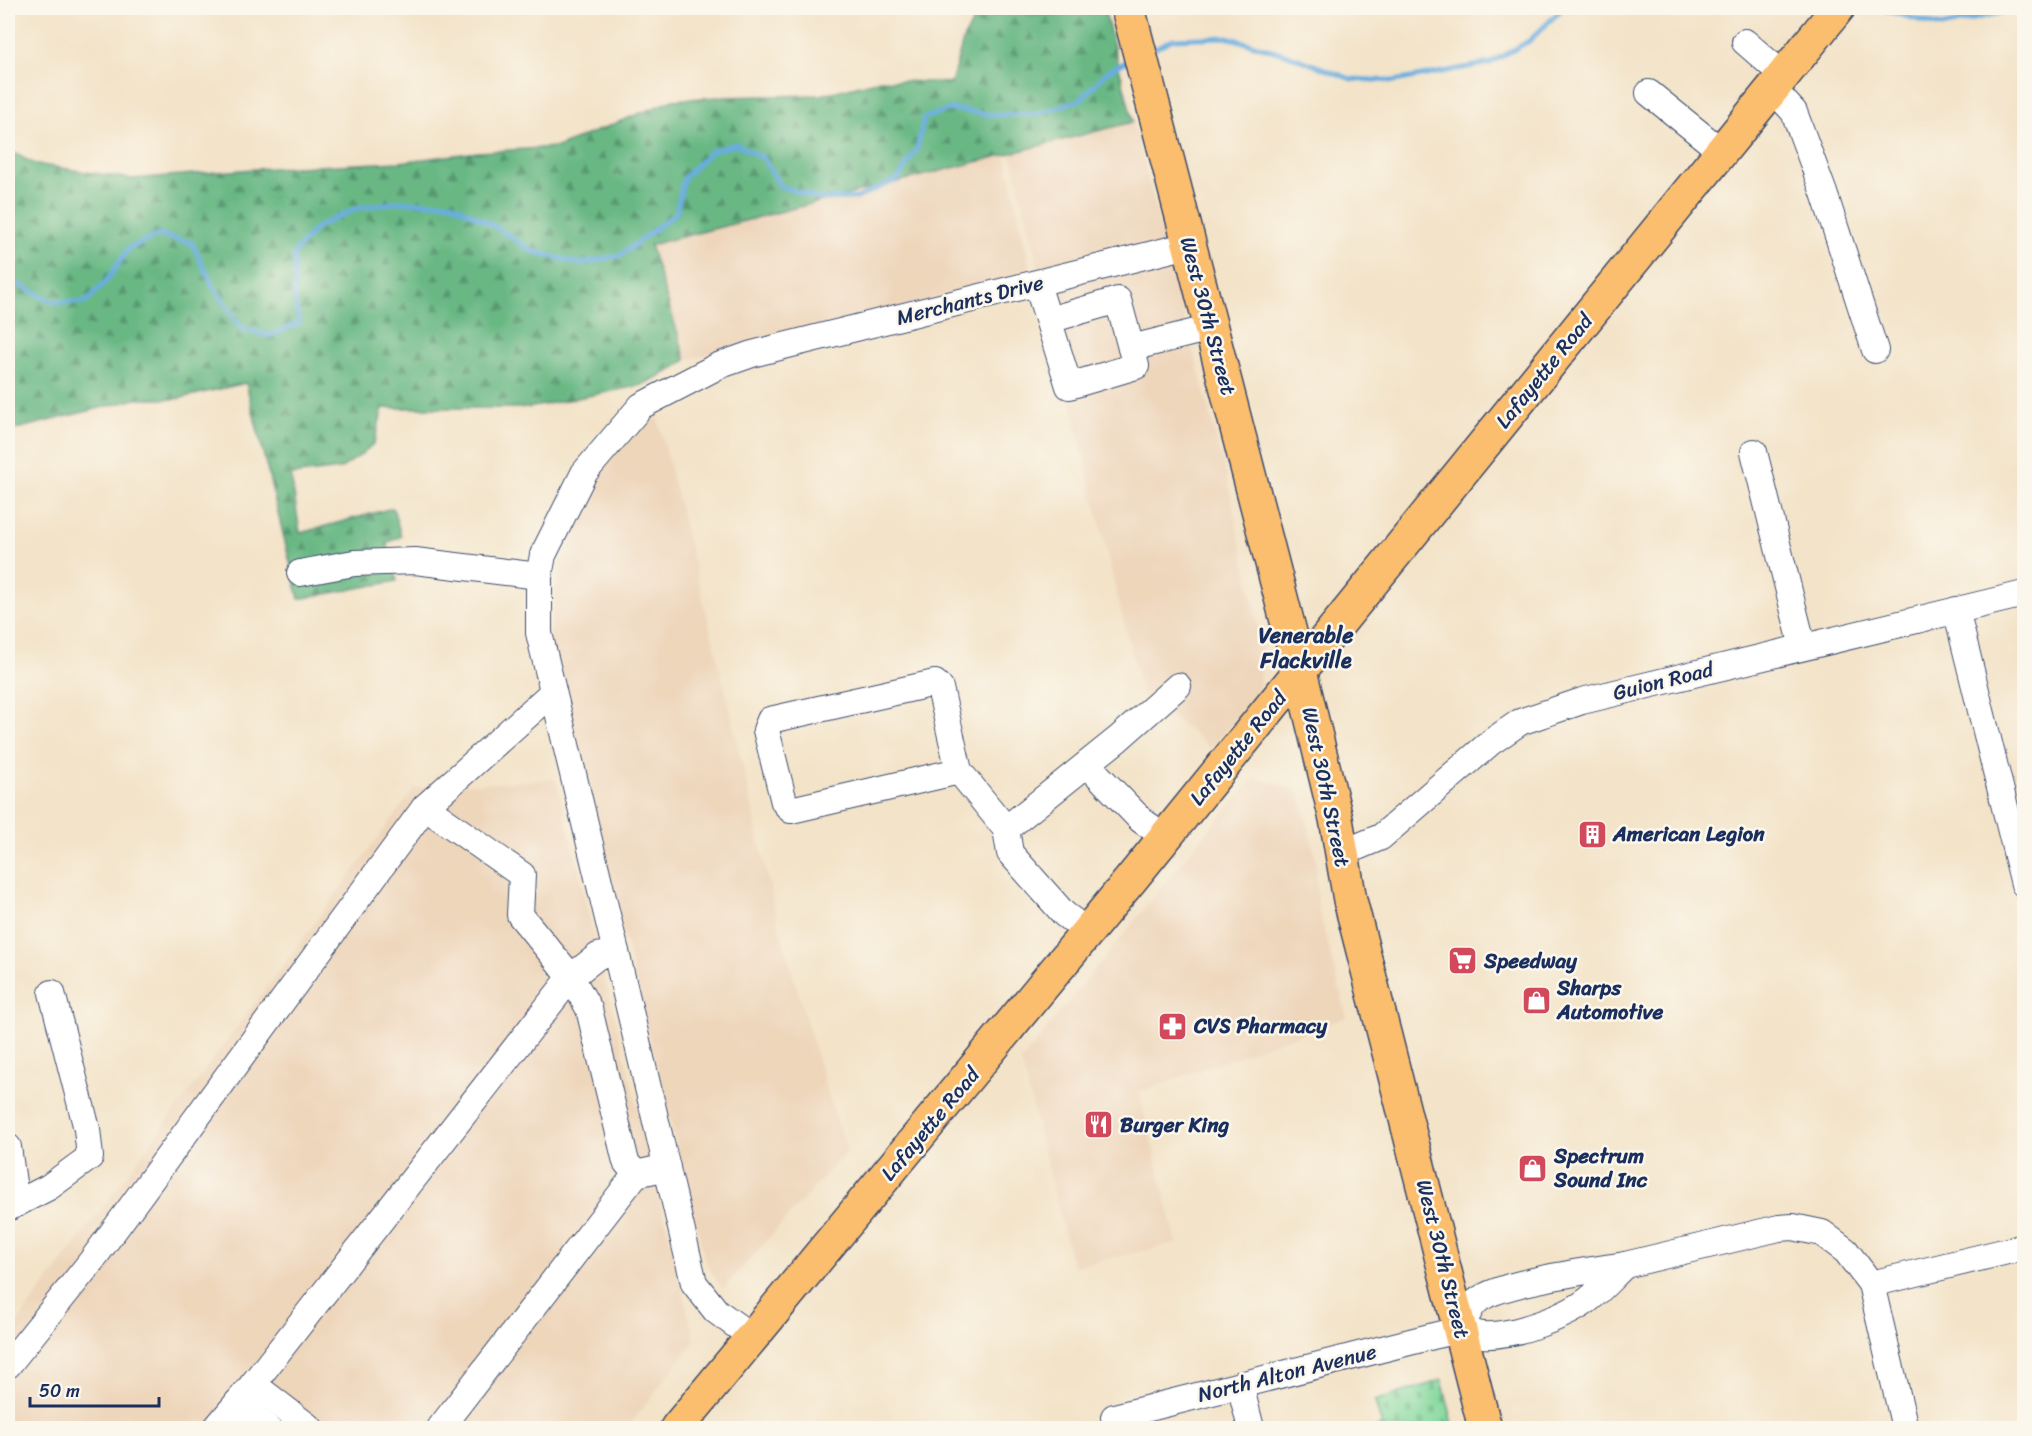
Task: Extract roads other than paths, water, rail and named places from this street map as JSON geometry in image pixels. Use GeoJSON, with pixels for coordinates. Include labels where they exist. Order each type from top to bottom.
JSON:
{"type":"FeatureCollection","features":[{"type":"Feature","properties":{"kind":"main road","name":"Lafayette Road"},"geometry":{"type":"LineString","coordinates":[[678,1428],[1088,932],[1838,8]]}},
{"type":"Feature","properties":{"kind":"main road","name":"West 30th Street"},"geometry":{"type":"LineString","coordinates":[[1132,22],[1300,671],[1343,853],[1350,900],[1485,1428]]}},
{"type":"Feature","properties":{"kind":"street"},"geometry":{"type":"LineString","coordinates":[[1745,42],[1778,81],[1794,112],[1824,193],[1875,350]]}},
{"type":"Feature","properties":{"kind":"street"},"geometry":{"type":"LineString","coordinates":[[1649,93],[1721,151]]}},
{"type":"Feature","properties":{"kind":"street","name":"Merchants Drive"},"geometry":{"type":"LineString","coordinates":[[752,1337],[716,1311],[694,1283],[539,633],[539,576],[543,555],[584,473],[642,406],[718,366],[752,354],[1189,245]]}},
{"type":"Feature","properties":{"kind":"street"},"geometry":{"type":"LineString","coordinates":[[1037,284],[1069,387],[1136,366],[1118,300],[1049,320]]}},
{"type":"Feature","properties":{"kind":"street"},"geometry":{"type":"LineString","coordinates":[[1131,348],[1211,327]]}},
{"type":"Feature","properties":{"kind":"street"},"geometry":{"type":"LineString","coordinates":[[1754,452],[1803,647]]}},
{"type":"Feature","properties":{"kind":"street"},"geometry":{"type":"LineString","coordinates":[[300,573],[354,563],[415,561],[539,576]]}},
{"type":"Feature","properties":{"kind":"street","name":"Guion Road"},"geometry":{"type":"LineString","coordinates":[[1343,853],[1381,837],[1491,742],[1520,722],[1539,714],[1582,701],[2025,594]]}},
{"type":"Feature","properties":{"kind":"street"},"geometry":{"type":"LineString","coordinates":[[1956,610],[2025,884]]}},
{"type":"Feature","properties":{"kind":"street"},"geometry":{"type":"LineString","coordinates":[[959,771],[791,810],[784,802],[765,730],[770,720],[935,683],[940,688],[959,771],[1006,830],[1010,853],[1064,914],[1088,932]]}},
{"type":"Feature","properties":{"kind":"street"},"geometry":{"type":"LineString","coordinates":[[1006,830],[1178,686]]}},
{"type":"Feature","properties":{"kind":"street"},"geometry":{"type":"LineString","coordinates":[[8,1365],[90,1263],[425,807],[553,692]]}},
{"type":"Feature","properties":{"kind":"street"},"geometry":{"type":"LineString","coordinates":[[1087,764],[1142,820],[1165,837]]}},
{"type":"Feature","properties":{"kind":"street"},"geometry":{"type":"LineString","coordinates":[[425,807],[522,875],[520,915],[571,977],[589,1009],[626,1162],[636,1174]]}},
{"type":"Feature","properties":{"kind":"street"},"geometry":{"type":"LineString","coordinates":[[216,1428],[571,977],[598,956],[616,952]]}},
{"type":"Feature","properties":{"kind":"street"},"geometry":{"type":"LineString","coordinates":[[8,1147],[12,1206],[49,1187],[90,1157],[87,1129],[52,993]]}},
{"type":"Feature","properties":{"kind":"street"},"geometry":{"type":"LineString","coordinates":[[440,1428],[636,1174],[667,1167]]}},
{"type":"Feature","properties":{"kind":"street"},"geometry":{"type":"LineString","coordinates":[[1461,1329],[1474,1304],[1482,1297],[1494,1292],[1547,1278],[1625,1265],[1779,1228],[1793,1227],[1822,1233],[1835,1241],[1851,1257],[1871,1284],[1905,1428]]}},
{"type":"Feature","properties":{"kind":"street"},"geometry":{"type":"LineString","coordinates":[[1871,1284],[2025,1247]]}},
{"type":"Feature","properties":{"kind":"street","name":"North Alton Avenue"},"geometry":{"type":"LineString","coordinates":[[1114,1417],[1461,1329],[1481,1335],[1536,1325],[1576,1308],[1590,1299],[1625,1265]]}},
{"type":"Feature","properties":{"kind":"street"},"geometry":{"type":"LineString","coordinates":[[1240,1385],[1251,1428]]}},
{"type":"Feature","properties":{"kind":"street"},"geometry":{"type":"LineString","coordinates":[[245,1394],[268,1428]]}},
{"type":"Feature","properties":{"kind":"street"},"geometry":{"type":"LineString","coordinates":[[245,1394],[310,1428]]}},
{"type":"Feature","properties":{"kind":"waterway"},"geometry":{"type":"LineString","coordinates":[[1149,51],[1173,39],[1227,37],[1288,55],[1351,79],[1395,81],[1490,63],[1529,41],[1563,8]]}},
{"type":"Feature","properties":{"kind":"waterway"},"geometry":{"type":"LineString","coordinates":[[1882,8],[1941,26],[2000,13],[2010,8]]}},
{"type":"Feature","properties":{"kind":"waterway"},"geometry":{"type":"LineString","coordinates":[[8,279],[53,302],[86,302],[108,279],[129,248],[159,235],[192,243],[213,286],[241,328],[269,336],[299,323],[295,302],[294,253],[317,227],[357,208],[399,202],[451,203],[496,227],[532,251],[580,264],[621,255],[676,213],[684,178],[711,151],[736,144],[763,158],[780,186],[820,199],[857,198],[898,179],[917,149],[924,118],[951,109],[994,115],[1038,114],[1081,99],[1109,70],[1130,60]]}},
{"type":"Feature","properties":{"kind":"place","name":"American Legion"},"geometry":{"type":"Point","coordinates":[1592,834]}},
{"type":"Feature","properties":{"kind":"place","name":"Speedway"},"geometry":{"type":"Point","coordinates":[1463,961]}},
{"type":"Feature","properties":{"kind":"place","name":"Sharps Automotive"},"geometry":{"type":"Point","coordinates":[1536,1000]}},
{"type":"Feature","properties":{"kind":"place","name":"CVS Pharmacy"},"geometry":{"type":"Point","coordinates":[1173,1026]}},
{"type":"Feature","properties":{"kind":"place","name":"Burger King"},"geometry":{"type":"Point","coordinates":[1099,1125]}},
{"type":"Feature","properties":{"kind":"place","name":"Spectrum Sound Inc"},"geometry":{"type":"Point","coordinates":[1533,1168]}},
{"type":"Feature","properties":{"kind":"district","name":"Venerable Flackville"},"geometry":{"type":"Point","coordinates":[1306,648]}}]}
